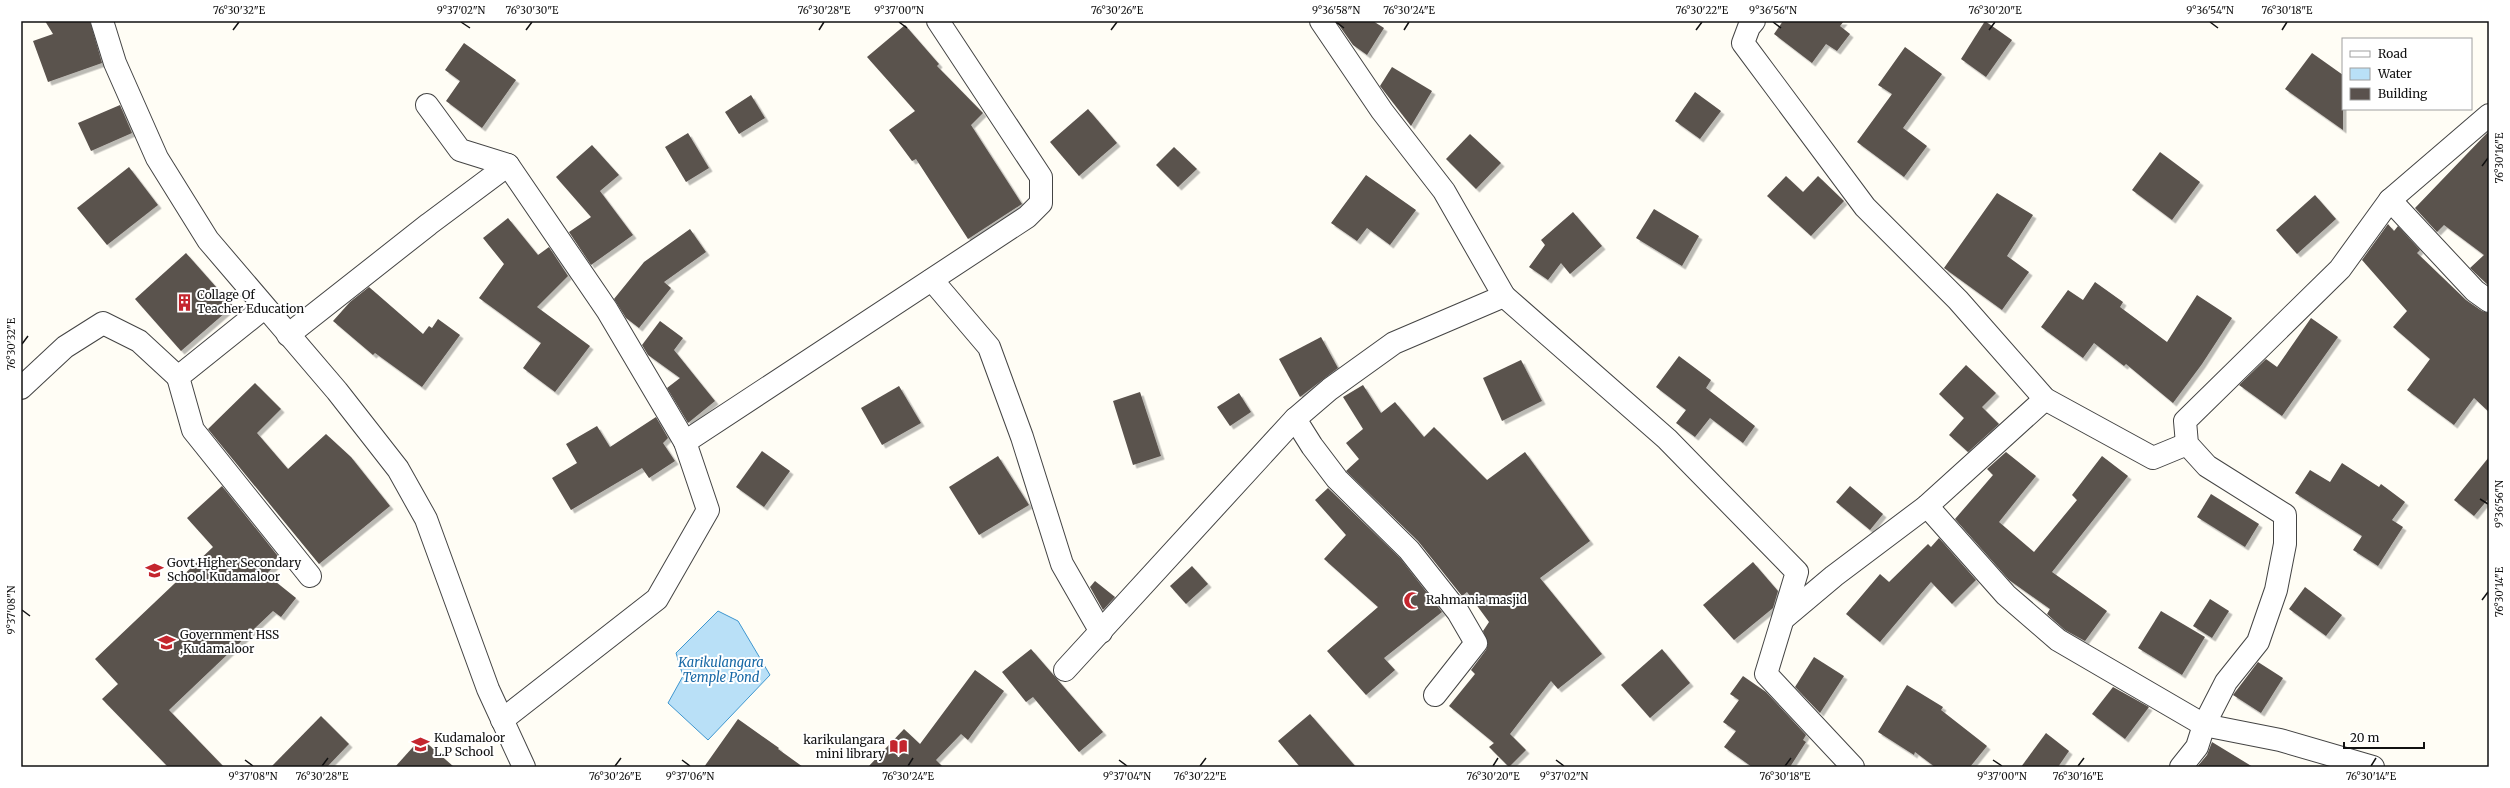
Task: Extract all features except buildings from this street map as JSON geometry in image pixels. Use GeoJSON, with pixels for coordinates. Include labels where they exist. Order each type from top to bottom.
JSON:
{"type":"FeatureCollection","features":[{"type":"Feature","properties":{"kind":"street"},"geometry":{"type":"LineString","coordinates":[[102,21],[115,63],[157,158],[208,240],[264,308],[337,391],[398,469],[426,519],[488,689],[524,767]]}},
{"type":"Feature","properties":{"kind":"street"},"geometry":{"type":"LineString","coordinates":[[685,442],[1027,217],[1041,203],[1041,177],[938,21]]}},
{"type":"Feature","properties":{"kind":"street"},"geometry":{"type":"LineString","coordinates":[[1321,21],[1382,111],[1444,191],[1504,296],[1667,439],[1797,572],[1766,674],[1853,767]]}},
{"type":"Feature","properties":{"kind":"street"},"geometry":{"type":"LineString","coordinates":[[1754,21],[1749,27],[1744,43],[1865,207],[1958,300],[2045,399],[2153,458],[2187,444]]}},
{"type":"Feature","properties":{"kind":"street"},"geometry":{"type":"LineString","coordinates":[[427,105],[460,150],[508,165],[606,310],[685,442],[708,510],[657,599],[502,720]]}},
{"type":"Feature","properties":{"kind":"street"},"geometry":{"type":"LineString","coordinates":[[2180,767],[2197,747],[2204,725],[2226,682],[2258,642],[2276,590],[2285,544],[2285,515],[2207,466],[2187,444],[2185,421],[2194,410],[2340,269],[2390,200],[2489,115]]}},
{"type":"Feature","properties":{"kind":"street"},"geometry":{"type":"LineString","coordinates":[[288,336],[428,224],[508,165]]}},
{"type":"Feature","properties":{"kind":"street"},"geometry":{"type":"LineString","coordinates":[[2390,200],[2475,291],[2489,301]]}},
{"type":"Feature","properties":{"kind":"street"},"geometry":{"type":"LineString","coordinates":[[932,280],[989,346],[1022,437],[1062,564],[1101,632]]}},
{"type":"Feature","properties":{"kind":"street"},"geometry":{"type":"LineString","coordinates":[[1065,670],[1295,419],[1330,389],[1394,343],[1504,296]]}},
{"type":"Feature","properties":{"kind":"street"},"geometry":{"type":"LineString","coordinates":[[178,377],[264,308]]}},
{"type":"Feature","properties":{"kind":"street"},"geometry":{"type":"LineString","coordinates":[[21,388],[65,347],[103,323],[139,341],[178,377],[193,430],[310,576]]}},
{"type":"Feature","properties":{"kind":"street"},"geometry":{"type":"LineString","coordinates":[[1784,618],[1834,576],[1927,506],[2045,399]]}},
{"type":"Feature","properties":{"kind":"street"},"geometry":{"type":"LineString","coordinates":[[1295,419],[1312,446],[1337,479],[1409,550],[1458,612],[1476,643],[1435,695]]}},
{"type":"Feature","properties":{"kind":"street"},"geometry":{"type":"LineString","coordinates":[[1927,506],[2006,595],[2058,640],[2204,725],[2280,740],[2373,767]]}},
{"type":"Feature","properties":{"kind":"water","name":"Karikulangara Temple Pond"},"geometry":{"type":"Polygon","coordinates":[[[718,611],[738,621],[770,675],[708,740],[668,703],[683,676],[676,653],[718,611]]]}},
{"type":"Feature","properties":{"kind":"place","name":"Collage Of Teacher Education"},"geometry":{"type":"Point","coordinates":[184,302]}},
{"type":"Feature","properties":{"kind":"place","name":"Govt Higher Secondary School Kudamaloor"},"geometry":{"type":"Point","coordinates":[154,570]}},
{"type":"Feature","properties":{"kind":"place","name":"Rahmania masjid"},"geometry":{"type":"Point","coordinates":[1413,600]}},
{"type":"Feature","properties":{"kind":"place","name":"Government HSS ,Kudamaloor"},"geometry":{"type":"Point","coordinates":[167,642]}},
{"type":"Feature","properties":{"kind":"place","name":"Kudamaloor L.P School"},"geometry":{"type":"Point","coordinates":[421,745]}},
{"type":"Feature","properties":{"kind":"place","name":"karikulangara mini library"},"geometry":{"type":"Point","coordinates":[898,747]}}]}
